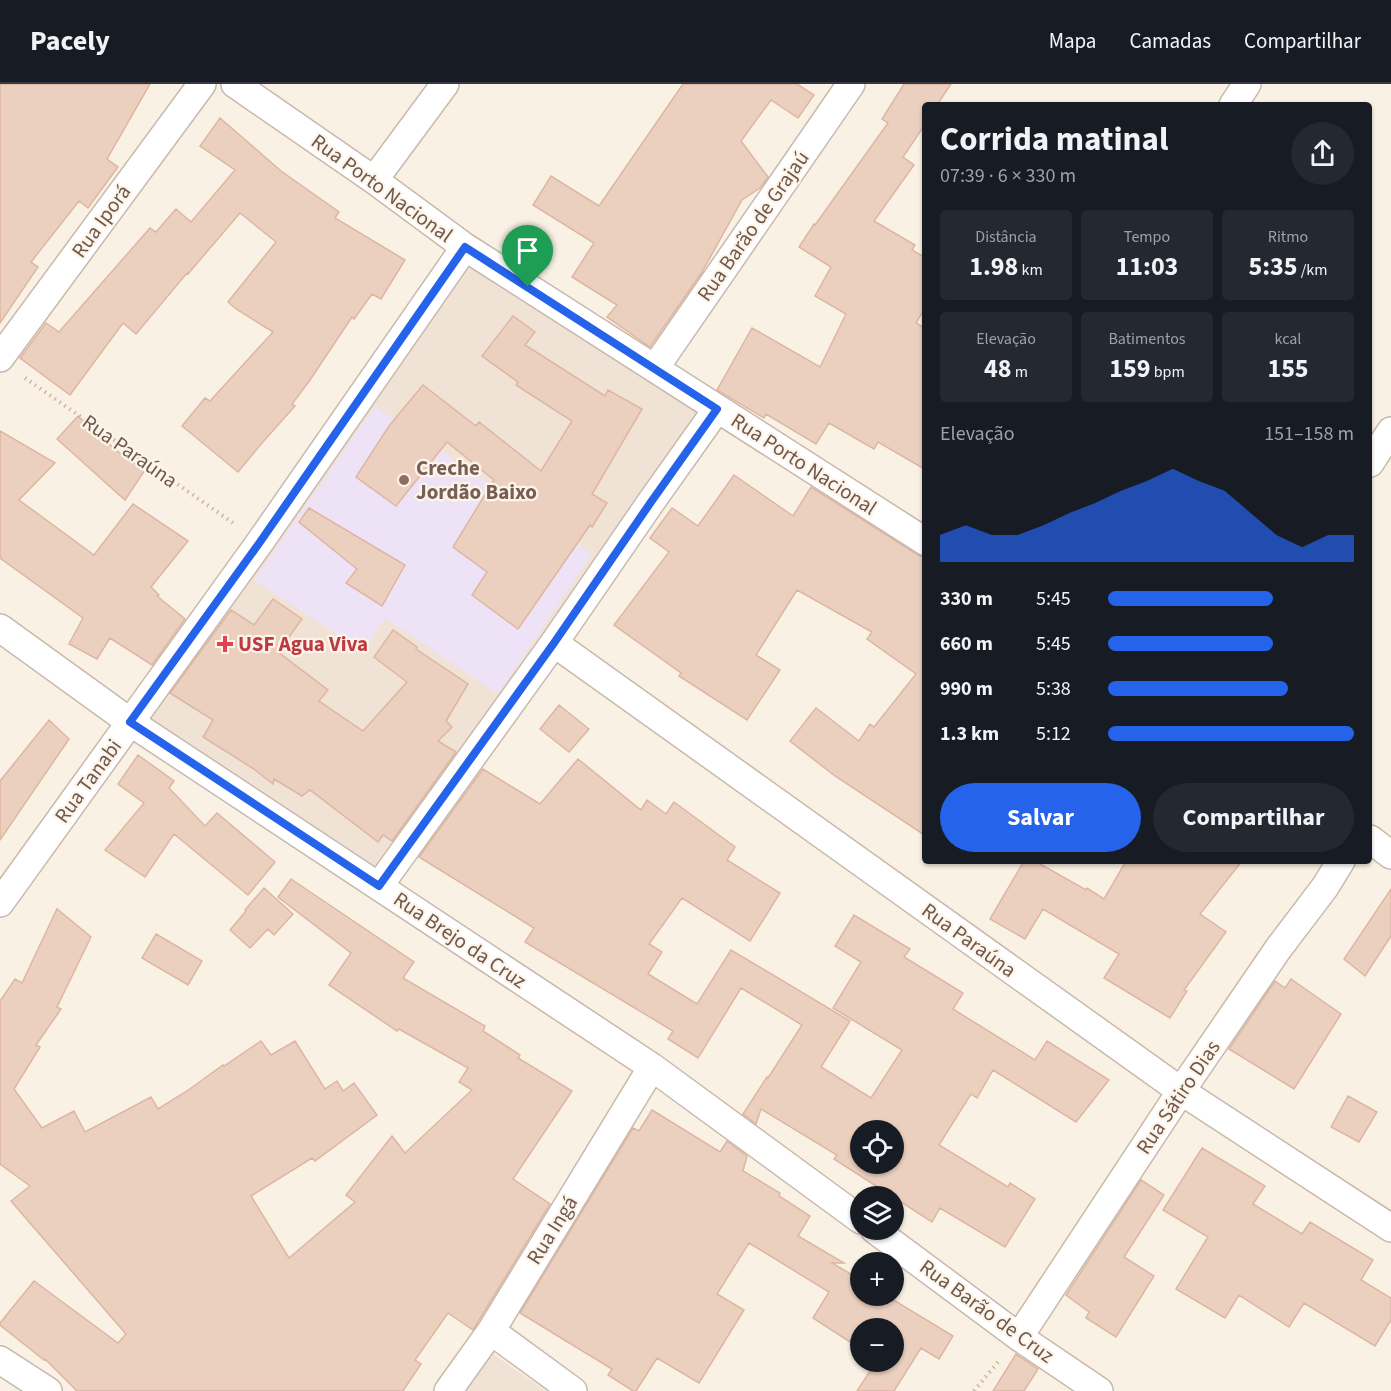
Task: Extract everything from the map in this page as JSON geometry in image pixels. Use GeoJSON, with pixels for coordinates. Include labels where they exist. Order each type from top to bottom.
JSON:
{"type":"FeatureCollection","features":[{"type":"Feature","properties":{"kind":"street","name":"Rua Iporá"},"geometry":{"type":"LineString","coordinates":[[10,366],[202,84]]}},
{"type":"Feature","properties":{"kind":"street","name":"Rua Porto Nacional"},"geometry":{"type":"LineString","coordinates":[[235,84],[374,180],[465,247],[922,539]]}},
{"type":"Feature","properties":{"kind":"street"},"geometry":{"type":"LineString","coordinates":[[374,180],[445,84]]}},
{"type":"Feature","properties":{"kind":"street","name":"Rua Barão de Grajaú"},"geometry":{"type":"LineString","coordinates":[[655,368],[851,84]]}},
{"type":"Feature","properties":{"kind":"street"},"geometry":{"type":"LineString","coordinates":[[1235,102],[1247,84]]}},
{"type":"Feature","properties":{"kind":"street","name":"Rua Tanabi"},"geometry":{"type":"LineString","coordinates":[[0,903],[260,542],[465,247]]}},
{"type":"Feature","properties":{"kind":"street"},"geometry":{"type":"LineString","coordinates":[[379,886],[554,643],[717,409]]}},
{"type":"Feature","properties":{"kind":"street"},"geometry":{"type":"LineString","coordinates":[[1372,460],[1391,431]]}},
{"type":"Feature","properties":{"kind":"street","name":"Rua Brejo da Cruz"},"geometry":{"type":"LineString","coordinates":[[0,628],[130,722],[652,1067]]}},
{"type":"Feature","properties":{"kind":"street","name":"Rua Paraúna"},"geometry":{"type":"LineString","coordinates":[[554,643],[1181,1091],[1391,1228]]}},
{"type":"Feature","properties":{"kind":"street"},"geometry":{"type":"LineString","coordinates":[[1372,841],[1391,855]]}},
{"type":"Feature","properties":{"kind":"street","name":"Rua Sátiro Dias"},"geometry":{"type":"LineString","coordinates":[[1019,1336],[1181,1091],[1339,864]]}},
{"type":"Feature","properties":{"kind":"street"},"geometry":{"type":"LineString","coordinates":[[652,1067],[850,1212]]}},
{"type":"Feature","properties":{"kind":"street","name":"Rua Ingá"},"geometry":{"type":"LineString","coordinates":[[448,1391],[490,1331],[652,1067]]}},
{"type":"Feature","properties":{"kind":"street","name":"Rua Barão de Cruz"},"geometry":{"type":"LineString","coordinates":[[889,1240],[1019,1336],[1099,1391]]}},
{"type":"Feature","properties":{"kind":"street"},"geometry":{"type":"LineString","coordinates":[[490,1331],[573,1391]]}},
{"type":"Feature","properties":{"kind":"street"},"geometry":{"type":"LineString","coordinates":[[0,1360],[48,1391]]}},
{"type":"Feature","properties":{"kind":"path","name":"Rua Paraúna"},"geometry":{"type":"LineString","coordinates":[[10,366],[260,542]]}},
{"type":"Feature","properties":{"kind":"path"},"geometry":{"type":"LineString","coordinates":[[974,1391],[1019,1336]]}},
{"type":"Feature","properties":{"kind":"shaded area"},"geometry":{"type":"Polygon","coordinates":[[[467,253],[698,410],[377,877],[145,720],[467,253]]]}},
{"type":"Feature","properties":{"kind":"shaded area","name":"Creche Jordão Baixo"},"geometry":{"type":"Polygon","coordinates":[[[375,406],[592,554],[498,694],[385,618],[364,652],[254,580],[375,406]]]}},
{"type":"Feature","properties":{"kind":"shaded area"},"geometry":{"type":"Polygon","coordinates":[[[492,1353],[546,1391],[465,1391],[492,1353]]]}},
{"type":"Feature","properties":{"kind":"building"},"geometry":{"type":"Polygon","coordinates":[[[0,84],[150,84],[107,159],[118,167],[88,208],[79,201],[31,262],[38,267],[0,323],[0,84]]]}},
{"type":"Feature","properties":{"kind":"building"},"geometry":{"type":"Polygon","coordinates":[[[683,84],[797,84],[814,95],[798,118],[771,100],[741,141],[768,177],[760,188],[742,200],[702,272],[650,347],[607,317],[617,305],[572,277],[594,243],[533,205],[551,176],[599,206],[683,84]]]}},
{"type":"Feature","properties":{"kind":"building"},"geometry":{"type":"Polygon","coordinates":[[[904,84],[951,84],[939,102],[922,102],[922,129],[903,157],[914,165],[874,221],[915,245],[912,250],[922,256],[922,313],[916,323],[922,327],[922,468],[878,442],[874,449],[829,423],[816,444],[766,414],[764,418],[717,390],[752,328],[820,367],[846,314],[815,296],[831,267],[799,247],[888,123],[882,119],[904,84]]]}},
{"type":"Feature","properties":{"kind":"building"},"geometry":{"type":"Polygon","coordinates":[[[220,118],[281,171],[339,212],[335,218],[405,260],[381,299],[372,294],[354,319],[352,317],[292,404],[295,406],[238,472],[182,426],[205,398],[210,401],[273,332],[228,302],[276,242],[240,213],[136,334],[123,323],[70,395],[20,358],[46,323],[59,332],[150,228],[156,232],[176,209],[191,222],[235,170],[200,146],[220,118]]]}},
{"type":"Feature","properties":{"kind":"building"},"geometry":{"type":"Polygon","coordinates":[[[513,316],[535,332],[525,345],[605,396],[608,390],[642,409],[592,494],[607,503],[518,629],[472,595],[487,572],[453,547],[494,480],[447,442],[396,506],[356,477],[389,426],[423,385],[476,426],[479,422],[541,471],[572,421],[516,385],[518,382],[482,356],[513,316]]]}},
{"type":"Feature","properties":{"kind":"building"},"geometry":{"type":"Polygon","coordinates":[[[78,416],[117,451],[145,470],[125,500],[57,439],[78,416]]]}},
{"type":"Feature","properties":{"kind":"building"},"geometry":{"type":"Polygon","coordinates":[[[0,431],[55,463],[19,500],[94,555],[133,504],[188,541],[151,587],[159,595],[157,596],[185,619],[152,665],[110,638],[97,659],[69,644],[83,618],[0,558],[0,431]]]}},
{"type":"Feature","properties":{"kind":"building"},"geometry":{"type":"Polygon","coordinates":[[[734,475],[793,516],[811,487],[922,556],[922,833],[835,776],[790,741],[816,708],[859,741],[870,724],[874,727],[916,674],[867,639],[872,632],[797,590],[756,655],[780,670],[747,720],[679,676],[681,673],[614,625],[669,552],[650,538],[672,508],[698,526],[734,475]]]}},
{"type":"Feature","properties":{"kind":"building"},"geometry":{"type":"Polygon","coordinates":[[[309,508],[405,565],[382,606],[346,583],[357,569],[299,522],[309,508]]]}},
{"type":"Feature","properties":{"kind":"building"},"geometry":{"type":"Polygon","coordinates":[[[273,599],[302,619],[278,652],[328,690],[319,701],[363,731],[407,682],[374,657],[393,630],[417,647],[416,649],[468,684],[446,721],[452,727],[438,741],[456,752],[392,841],[383,835],[378,842],[310,790],[302,796],[274,779],[273,784],[254,769],[203,737],[213,720],[170,693],[231,610],[254,625],[273,599]]]}},
{"type":"Feature","properties":{"kind":"building"},"geometry":{"type":"Polygon","coordinates":[[[559,705],[589,729],[569,752],[540,729],[559,705]]]}},
{"type":"Feature","properties":{"kind":"building"},"geometry":{"type":"Polygon","coordinates":[[[49,720],[69,739],[0,840],[0,781],[49,720]]]}},
{"type":"Feature","properties":{"kind":"building"},"geometry":{"type":"Polygon","coordinates":[[[138,755],[174,781],[169,788],[205,826],[217,813],[275,862],[248,895],[174,834],[145,877],[105,850],[144,803],[118,784],[138,755]]]}},
{"type":"Feature","properties":{"kind":"building"},"geometry":{"type":"Polygon","coordinates":[[[578,759],[641,810],[647,800],[666,814],[674,802],[735,847],[727,860],[780,893],[750,941],[682,898],[649,944],[662,952],[648,974],[697,1004],[731,950],[850,1021],[821,1067],[871,1098],[902,1050],[833,1008],[861,962],[835,946],[854,915],[910,949],[904,957],[963,993],[953,1009],[1035,1060],[1047,1041],[1109,1080],[1076,1122],[993,1070],[977,1098],[971,1094],[939,1145],[1008,1187],[1010,1183],[1035,1199],[1005,1247],[940,1208],[932,1222],[904,1204],[904,1186],[876,1186],[857,1174],[904,1174],[904,1120],[850,1120],[850,1169],[834,1159],[837,1155],[761,1109],[756,1124],[743,1114],[802,1025],[741,988],[698,1058],[668,1039],[673,1031],[525,942],[534,928],[419,857],[483,769],[540,804],[578,759]]]}},
{"type":"Feature","properties":{"kind":"building"},"geometry":{"type":"Polygon","coordinates":[[[1022,864],[1040,864],[1104,899],[1124,864],[1240,864],[1200,914],[1226,932],[1184,990],[1187,991],[1170,1018],[1104,978],[1119,954],[1043,909],[1025,939],[990,919],[1022,864]]]}},
{"type":"Feature","properties":{"kind":"building"},"geometry":{"type":"Polygon","coordinates":[[[291,879],[414,962],[403,978],[485,1026],[483,1031],[520,1055],[518,1058],[572,1091],[513,1179],[550,1204],[473,1330],[448,1313],[415,1360],[421,1364],[403,1391],[77,1391],[45,1359],[0,1325],[34,1281],[118,1343],[126,1334],[11,1201],[30,1186],[0,1164],[0,1001],[15,979],[22,983],[57,909],[91,937],[57,1007],[61,1009],[36,1045],[40,1047],[14,1089],[42,1128],[74,1111],[85,1132],[151,1097],[158,1109],[261,1041],[271,1055],[295,1041],[325,1089],[337,1081],[343,1091],[354,1083],[377,1115],[315,1161],[312,1158],[251,1196],[289,1258],[355,1202],[346,1195],[392,1136],[405,1153],[472,1090],[459,1082],[468,1068],[399,1029],[397,1031],[329,985],[351,953],[278,897],[291,879]]]}},
{"type":"Feature","properties":{"kind":"building"},"geometry":{"type":"Polygon","coordinates":[[[264,888],[293,914],[274,935],[268,929],[250,948],[230,930],[264,888]]]}},
{"type":"Feature","properties":{"kind":"building"},"geometry":{"type":"Polygon","coordinates":[[[1391,889],[1391,936],[1365,976],[1344,959],[1391,889]]]}},
{"type":"Feature","properties":{"kind":"building"},"geometry":{"type":"Polygon","coordinates":[[[156,934],[202,961],[188,985],[142,958],[156,934]]]}},
{"type":"Feature","properties":{"kind":"building"},"geometry":{"type":"Polygon","coordinates":[[[1291,979],[1341,1014],[1294,1089],[1229,1049],[1275,981],[1285,988],[1291,979]]]}},
{"type":"Feature","properties":{"kind":"building"},"geometry":{"type":"Polygon","coordinates":[[[1348,1096],[1377,1112],[1359,1142],[1331,1127],[1348,1096]]]}},
{"type":"Feature","properties":{"kind":"building"},"geometry":{"type":"Polygon","coordinates":[[[652,1110],[720,1152],[727,1141],[747,1156],[743,1171],[780,1193],[779,1196],[810,1216],[798,1236],[844,1263],[832,1263],[850,1274],[850,1306],[904,1306],[953,1336],[939,1359],[921,1348],[894,1391],[857,1391],[869,1372],[904,1372],[904,1318],[850,1318],[850,1342],[813,1318],[829,1292],[749,1243],[717,1294],[744,1310],[699,1383],[657,1358],[636,1391],[633,1391],[608,1375],[612,1369],[520,1313],[633,1128],[639,1131],[652,1110]]]}},
{"type":"Feature","properties":{"kind":"building"},"geometry":{"type":"Polygon","coordinates":[[[1202,1148],[1265,1186],[1253,1204],[1302,1234],[1310,1222],[1373,1260],[1361,1280],[1391,1298],[1391,1320],[1375,1346],[1304,1303],[1289,1327],[1239,1295],[1225,1318],[1176,1289],[1208,1237],[1163,1210],[1202,1148]]]}},
{"type":"Feature","properties":{"kind":"building"},"geometry":{"type":"Polygon","coordinates":[[[1141,1180],[1164,1195],[1124,1257],[1154,1276],[1116,1337],[1086,1318],[1089,1312],[1066,1295],[1141,1180]]]}},
{"type":"Feature","properties":{"kind":"building"},"geometry":{"type":"Polygon","coordinates":[[[1016,1354],[1038,1369],[1024,1391],[993,1391],[1016,1354]]]}},
{"type":"Feature","properties":{"kind":"place","name":"Creche Jordão Baixo"},"geometry":{"type":"Point","coordinates":[404,480]}},
{"type":"Feature","properties":{"kind":"place","name":"USF Agua Viva"},"geometry":{"type":"Point","coordinates":[225,644]}},
{"type":"Feature","properties":{"kind":"route"},"geometry":{"type":"LineString","coordinates":[[465,247],[528,287],[717,409],[554,643],[379,886],[130,722],[260,542],[465,247]]}}]}
